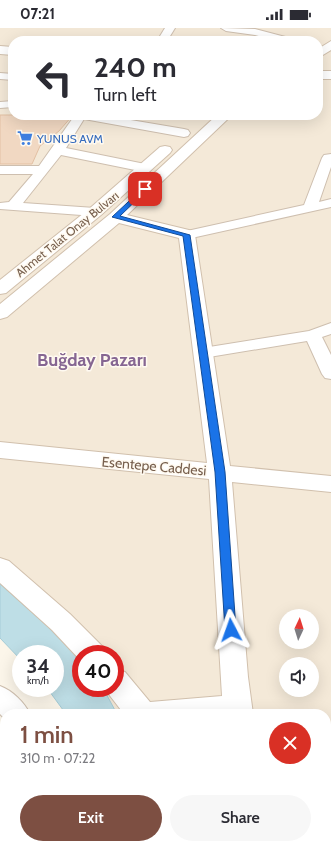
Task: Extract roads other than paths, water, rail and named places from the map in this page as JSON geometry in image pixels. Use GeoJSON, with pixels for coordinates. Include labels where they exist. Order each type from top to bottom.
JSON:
{"type":"FeatureCollection","features":[{"type":"Feature","properties":{"kind":"main road","name":"Ahmet Talat Onay Bulvarı"},"geometry":{"type":"LineString","coordinates":[[0,289],[106,214],[145,168],[199,120]]}},
{"type":"Feature","properties":{"kind":"main road","name":"Ahmet Talat Onay Bulvarı"},"geometry":{"type":"LineString","coordinates":[[0,312],[106,214],[219,120]]}},
{"type":"Feature","properties":{"kind":"main road"},"geometry":{"type":"LineString","coordinates":[[106,214],[186,235],[220,472],[234,677],[238,709]]}},
{"type":"Feature","properties":{"kind":"main road","name":"Esentepe Caddesi"},"geometry":{"type":"LineString","coordinates":[[0,450],[331,484]]}},
{"type":"Feature","properties":{"kind":"main road"},"geometry":{"type":"LineString","coordinates":[[0,568],[61,622],[83,645]]}},
{"type":"Feature","properties":{"kind":"main road"},"geometry":{"type":"LineString","coordinates":[[124,691],[138,709]]}},
{"type":"Feature","properties":{"kind":"street"},"geometry":{"type":"LineString","coordinates":[[226,28],[238,28],[269,36]]}},
{"type":"Feature","properties":{"kind":"street"},"geometry":{"type":"LineString","coordinates":[[6,206],[42,170],[78,120]]}},
{"type":"Feature","properties":{"kind":"street"},"geometry":{"type":"LineString","coordinates":[[110,120],[184,133]]}},
{"type":"Feature","properties":{"kind":"street"},"geometry":{"type":"LineString","coordinates":[[57,150],[145,168]]}},
{"type":"Feature","properties":{"kind":"street"},"geometry":{"type":"LineString","coordinates":[[310,207],[328,158],[331,158]]}},
{"type":"Feature","properties":{"kind":"street"},"geometry":{"type":"LineString","coordinates":[[0,170],[42,170]]}},
{"type":"Feature","properties":{"kind":"street"},"geometry":{"type":"LineString","coordinates":[[186,235],[331,203]]}},
{"type":"Feature","properties":{"kind":"street"},"geometry":{"type":"LineString","coordinates":[[6,206],[106,214]]}},
{"type":"Feature","properties":{"kind":"street"},"geometry":{"type":"LineString","coordinates":[[203,353],[314,335],[331,328]]}},
{"type":"Feature","properties":{"kind":"street"},"geometry":{"type":"LineString","coordinates":[[314,335],[331,374]]}},
{"type":"Feature","properties":{"kind":"street"},"geometry":{"type":"LineString","coordinates":[[0,697],[12,709]]}},
{"type":"Feature","properties":{"kind":"water"},"geometry":{"type":"Polygon","coordinates":[[[0,584],[47,626],[72,652],[72,697],[108,697],[114,709],[62,709],[54,697],[64,697],[64,645],[12,645],[12,651],[0,638],[0,584]]]}},
{"type":"Feature","properties":{"kind":"place","name":"YUNUS AVM"},"geometry":{"type":"Point","coordinates":[25,138]}},
{"type":"Feature","properties":{"kind":"district","name":"Buğday Pazarı"},"geometry":{"type":"Point","coordinates":[92,360]}}]}
